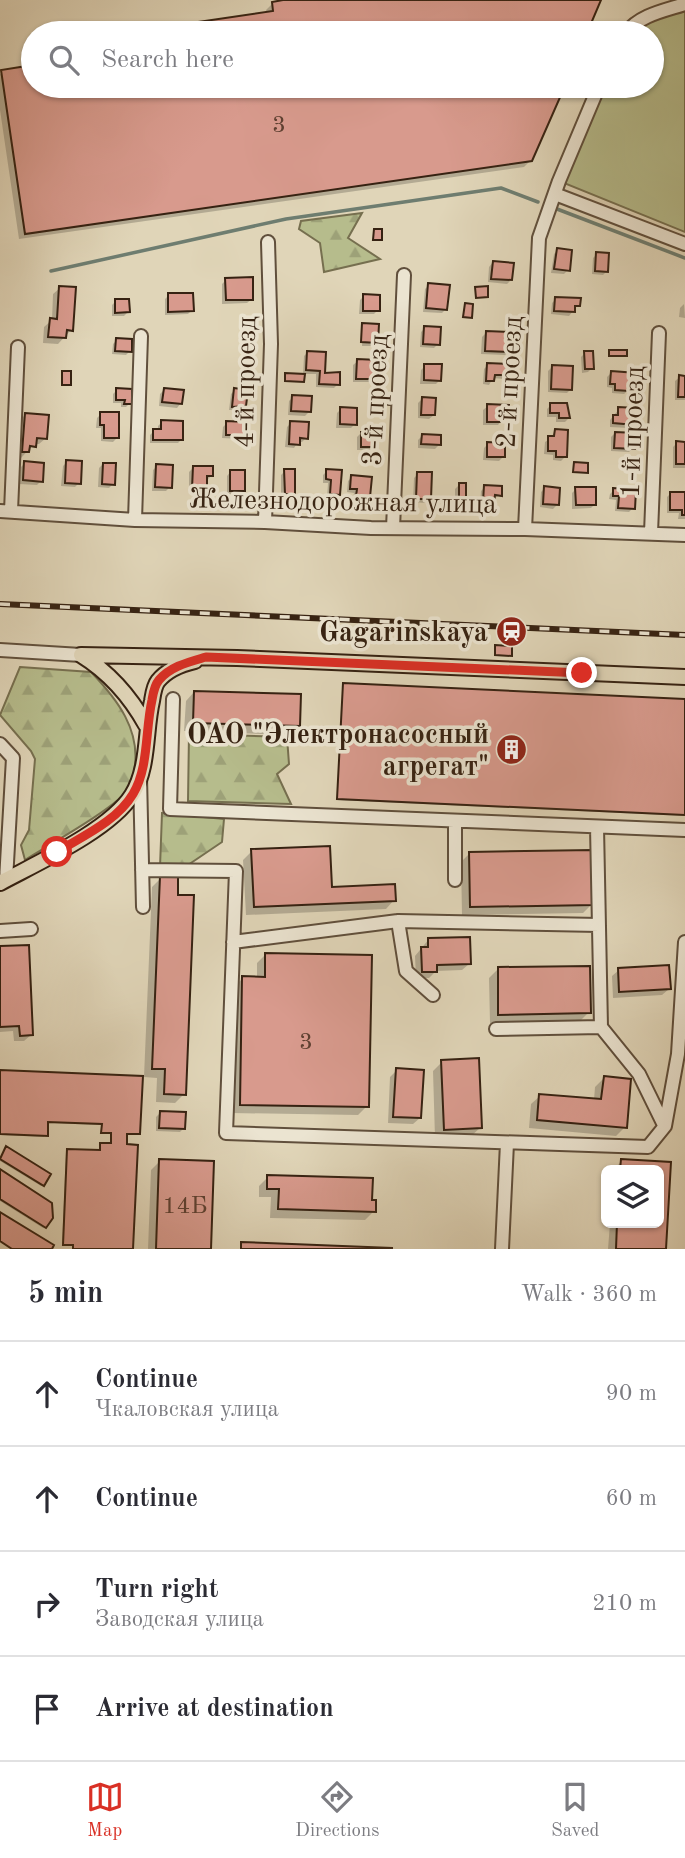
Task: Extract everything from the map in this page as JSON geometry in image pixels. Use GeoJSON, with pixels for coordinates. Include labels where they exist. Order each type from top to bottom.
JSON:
{"type":"FeatureCollection","features":[{"type":"Feature","properties":{"kind":"main road"},"geometry":{"type":"LineString","coordinates":[[81,655],[206,657],[685,677]]}},
{"type":"Feature","properties":{"kind":"main road"},"geometry":{"type":"LineString","coordinates":[[81,655],[102,668],[122,690],[146,725]]}},
{"type":"Feature","properties":{"kind":"main road"},"geometry":{"type":"LineString","coordinates":[[3,882],[99,827],[120,810],[132,795],[140,777],[146,725],[157,683],[153,667],[148,661],[137,656],[121,663],[118,678],[122,690]]}},
{"type":"Feature","properties":{"kind":"main road"},"geometry":{"type":"LineString","coordinates":[[122,690],[139,695],[148,692],[179,665],[206,657]]}},
{"type":"Feature","properties":{"kind":"street"},"geometry":{"type":"LineString","coordinates":[[639,21],[685,5]]}},
{"type":"Feature","properties":{"kind":"street","name":"2-й проезд"},"geometry":{"type":"LineString","coordinates":[[525,529],[539,238],[594,98]]}},
{"type":"Feature","properties":{"kind":"street"},"geometry":{"type":"LineString","coordinates":[[555,194],[685,244]]}},
{"type":"Feature","properties":{"kind":"street","name":"4-й проезд"},"geometry":{"type":"LineString","coordinates":[[265,522],[271,344],[268,242]]}},
{"type":"Feature","properties":{"kind":"street","name":"3-й проезд"},"geometry":{"type":"LineString","coordinates":[[393,528],[404,275]]}},
{"type":"Feature","properties":{"kind":"street","name":"1-й проезд"},"geometry":{"type":"LineString","coordinates":[[651,533],[659,333]]}},
{"type":"Feature","properties":{"kind":"street"},"geometry":{"type":"LineString","coordinates":[[135,520],[141,336]]}},
{"type":"Feature","properties":{"kind":"street"},"geometry":{"type":"LineString","coordinates":[[5,511],[18,347]]}},
{"type":"Feature","properties":{"kind":"street","name":"Железнодорожная улица"},"geometry":{"type":"LineString","coordinates":[[5,511],[135,520],[685,535]]}},
{"type":"Feature","properties":{"kind":"street"},"geometry":{"type":"LineString","coordinates":[[0,650],[81,655]]}},
{"type":"Feature","properties":{"kind":"street"},"geometry":{"type":"LineString","coordinates":[[173,699],[170,809],[685,830]]}},
{"type":"Feature","properties":{"kind":"street"},"geometry":{"type":"LineString","coordinates":[[0,744],[13,758],[3,882]]}},
{"type":"Feature","properties":{"kind":"street"},"geometry":{"type":"LineString","coordinates":[[140,777],[143,907]]}},
{"type":"Feature","properties":{"kind":"street"},"geometry":{"type":"LineString","coordinates":[[455,821],[455,880]]}},
{"type":"Feature","properties":{"kind":"street"},"geometry":{"type":"LineString","coordinates":[[597,827],[601,1027],[639,1073],[665,1126]]}},
{"type":"Feature","properties":{"kind":"street"},"geometry":{"type":"LineString","coordinates":[[142,870],[236,871],[226,1133],[648,1147],[665,1126],[678,1054],[685,942]]}},
{"type":"Feature","properties":{"kind":"street"},"geometry":{"type":"LineString","coordinates":[[233,942],[398,921],[599,925]]}},
{"type":"Feature","properties":{"kind":"street"},"geometry":{"type":"LineString","coordinates":[[398,921],[406,971],[433,995]]}},
{"type":"Feature","properties":{"kind":"street"},"geometry":{"type":"LineString","coordinates":[[0,930],[31,929]]}},
{"type":"Feature","properties":{"kind":"street"},"geometry":{"type":"LineString","coordinates":[[496,1029],[601,1027]]}},
{"type":"Feature","properties":{"kind":"street"},"geometry":{"type":"LineString","coordinates":[[502,1249],[508,1143]]}},
{"type":"Feature","properties":{"kind":"green space"},"geometry":{"type":"Polygon","coordinates":[[[685,4],[685,232],[559,181],[594,98],[664,98],[664,21],[650,21],[685,4]]]}},
{"type":"Feature","properties":{"kind":"green space"},"geometry":{"type":"Polygon","coordinates":[[[362,213],[348,238],[380,259],[324,272],[320,243],[299,229],[301,221],[362,213]]]}},
{"type":"Feature","properties":{"kind":"green space"},"geometry":{"type":"Polygon","coordinates":[[[20,667],[91,672],[110,693],[125,717],[131,729],[136,756],[132,783],[123,796],[25,860],[21,845],[29,830],[35,759],[0,715],[20,667]]]}},
{"type":"Feature","properties":{"kind":"green space"},"geometry":{"type":"Polygon","coordinates":[[[189,734],[287,737],[289,764],[277,774],[291,804],[188,801],[189,734]]]}},
{"type":"Feature","properties":{"kind":"green space"},"geometry":{"type":"Polygon","coordinates":[[[162,813],[224,819],[222,842],[182,869],[160,867],[162,813]]]}},
{"type":"Feature","properties":{"kind":"building"},"geometry":{"type":"Polygon","coordinates":[[[601,0],[592,21],[205,21],[273,11],[272,2],[601,0]]]}},
{"type":"Feature","properties":{"kind":"building"},"geometry":{"type":"Polygon","coordinates":[[[21,67],[21,98],[560,98],[532,161],[25,234],[1,70],[21,67]]]}},
{"type":"Feature","properties":{"kind":"building"},"geometry":{"type":"Polygon","coordinates":[[[374,229],[382,229],[382,240],[373,240],[374,229]]]}},
{"type":"Feature","properties":{"kind":"building"},"geometry":{"type":"Polygon","coordinates":[[[557,248],[572,250],[570,271],[554,269],[557,248]]]}},
{"type":"Feature","properties":{"kind":"building"},"geometry":{"type":"Polygon","coordinates":[[[596,252],[609,253],[608,272],[595,271],[596,252]]]}},
{"type":"Feature","properties":{"kind":"building"},"geometry":{"type":"Polygon","coordinates":[[[493,261],[514,263],[512,280],[491,279],[493,261]]]}},
{"type":"Feature","properties":{"kind":"building"},"geometry":{"type":"Polygon","coordinates":[[[253,277],[253,300],[226,300],[225,278],[253,277]]]}},
{"type":"Feature","properties":{"kind":"building"},"geometry":{"type":"Polygon","coordinates":[[[428,283],[450,285],[447,310],[426,308],[428,283]]]}},
{"type":"Feature","properties":{"kind":"building"},"geometry":{"type":"Polygon","coordinates":[[[59,286],[76,287],[73,331],[67,330],[66,338],[48,337],[50,318],[57,319],[59,286]]]}},
{"type":"Feature","properties":{"kind":"building"},"geometry":{"type":"Polygon","coordinates":[[[488,286],[488,297],[476,298],[475,287],[488,286]]]}},
{"type":"Feature","properties":{"kind":"building"},"geometry":{"type":"Polygon","coordinates":[[[168,293],[193,293],[194,311],[168,312],[168,293]]]}},
{"type":"Feature","properties":{"kind":"building"},"geometry":{"type":"Polygon","coordinates":[[[363,294],[380,295],[380,311],[363,311],[363,294]]]}},
{"type":"Feature","properties":{"kind":"building"},"geometry":{"type":"Polygon","coordinates":[[[555,297],[581,298],[580,306],[575,306],[575,312],[554,311],[555,297]]]}},
{"type":"Feature","properties":{"kind":"building"},"geometry":{"type":"Polygon","coordinates":[[[115,299],[129,299],[130,312],[115,313],[115,299]]]}},
{"type":"Feature","properties":{"kind":"building"},"geometry":{"type":"Polygon","coordinates":[[[465,303],[473,304],[472,318],[463,317],[465,303]]]}},
{"type":"Feature","properties":{"kind":"building"},"geometry":{"type":"Polygon","coordinates":[[[362,323],[379,324],[378,343],[361,342],[362,323]]]}},
{"type":"Feature","properties":{"kind":"building"},"geometry":{"type":"Polygon","coordinates":[[[424,326],[441,327],[440,345],[423,344],[424,326]]]}},
{"type":"Feature","properties":{"kind":"building"},"geometry":{"type":"Polygon","coordinates":[[[486,331],[511,332],[510,352],[485,351],[486,331]]]}},
{"type":"Feature","properties":{"kind":"building"},"geometry":{"type":"Polygon","coordinates":[[[116,338],[132,339],[132,352],[115,351],[116,338]]]}},
{"type":"Feature","properties":{"kind":"building"},"geometry":{"type":"Polygon","coordinates":[[[609,350],[627,350],[627,356],[609,356],[609,350]]]}},
{"type":"Feature","properties":{"kind":"building"},"geometry":{"type":"Polygon","coordinates":[[[307,351],[326,352],[325,373],[340,372],[340,385],[319,384],[320,371],[306,370],[307,351]]]}},
{"type":"Feature","properties":{"kind":"building"},"geometry":{"type":"Polygon","coordinates":[[[584,351],[593,351],[594,369],[585,369],[584,351]]]}},
{"type":"Feature","properties":{"kind":"building"},"geometry":{"type":"Polygon","coordinates":[[[357,359],[378,360],[377,379],[356,379],[357,359]]]}},
{"type":"Feature","properties":{"kind":"building"},"geometry":{"type":"Polygon","coordinates":[[[487,363],[510,364],[510,375],[495,375],[494,381],[486,381],[487,363]]]}},
{"type":"Feature","properties":{"kind":"building"},"geometry":{"type":"Polygon","coordinates":[[[424,364],[442,364],[441,381],[424,380],[424,364]]]}},
{"type":"Feature","properties":{"kind":"building"},"geometry":{"type":"Polygon","coordinates":[[[552,365],[573,366],[572,390],[551,389],[552,365]]]}},
{"type":"Feature","properties":{"kind":"building"},"geometry":{"type":"Polygon","coordinates":[[[62,371],[71,371],[71,385],[62,385],[62,371]]]}},
{"type":"Feature","properties":{"kind":"building"},"geometry":{"type":"Polygon","coordinates":[[[611,371],[637,373],[636,385],[630,385],[629,391],[615,390],[615,384],[610,384],[611,371]]]}},
{"type":"Feature","properties":{"kind":"building"},"geometry":{"type":"Polygon","coordinates":[[[285,373],[305,374],[304,382],[285,381],[285,373]]]}},
{"type":"Feature","properties":{"kind":"building"},"geometry":{"type":"Polygon","coordinates":[[[679,375],[685,376],[685,397],[678,397],[679,375]]]}},
{"type":"Feature","properties":{"kind":"building"},"geometry":{"type":"Polygon","coordinates":[[[116,388],[132,389],[132,404],[124,404],[125,400],[116,400],[116,388]]]}},
{"type":"Feature","properties":{"kind":"building"},"geometry":{"type":"Polygon","coordinates":[[[164,388],[184,390],[182,404],[162,402],[164,388]]]}},
{"type":"Feature","properties":{"kind":"building"},"geometry":{"type":"Polygon","coordinates":[[[234,388],[248,390],[246,406],[232,407],[234,388]]]}},
{"type":"Feature","properties":{"kind":"building"},"geometry":{"type":"Polygon","coordinates":[[[292,395],[312,396],[311,412],[291,411],[292,395]]]}},
{"type":"Feature","properties":{"kind":"building"},"geometry":{"type":"Polygon","coordinates":[[[378,395],[392,396],[392,405],[377,404],[378,395]]]}},
{"type":"Feature","properties":{"kind":"building"},"geometry":{"type":"Polygon","coordinates":[[[422,397],[436,398],[435,415],[421,415],[422,397]]]}},
{"type":"Feature","properties":{"kind":"building"},"geometry":{"type":"Polygon","coordinates":[[[550,403],[567,403],[570,418],[559,418],[559,413],[550,413],[550,403]]]}},
{"type":"Feature","properties":{"kind":"building"},"geometry":{"type":"Polygon","coordinates":[[[487,404],[509,405],[509,415],[504,415],[504,422],[487,422],[487,404]]]}},
{"type":"Feature","properties":{"kind":"building"},"geometry":{"type":"Polygon","coordinates":[[[340,407],[357,408],[357,425],[340,424],[340,407]]]}},
{"type":"Feature","properties":{"kind":"building"},"geometry":{"type":"Polygon","coordinates":[[[618,407],[636,408],[635,425],[613,423],[613,415],[618,415],[618,407]]]}},
{"type":"Feature","properties":{"kind":"building"},"geometry":{"type":"Polygon","coordinates":[[[100,412],[119,412],[119,438],[104,438],[100,412]]]}},
{"type":"Feature","properties":{"kind":"building"},"geometry":{"type":"Polygon","coordinates":[[[25,413],[49,415],[47,439],[37,438],[36,447],[30,446],[29,452],[22,452],[25,413]]]}},
{"type":"Feature","properties":{"kind":"building"},"geometry":{"type":"Polygon","coordinates":[[[161,420],[183,421],[183,440],[153,440],[153,429],[161,429],[161,420]]]}},
{"type":"Feature","properties":{"kind":"building"},"geometry":{"type":"Polygon","coordinates":[[[226,421],[247,422],[246,435],[226,435],[226,421]]]}},
{"type":"Feature","properties":{"kind":"building"},"geometry":{"type":"Polygon","coordinates":[[[290,421],[309,422],[308,439],[300,438],[300,445],[289,444],[290,421]]]}},
{"type":"Feature","properties":{"kind":"building"},"geometry":{"type":"Polygon","coordinates":[[[555,429],[568,430],[567,457],[556,457],[556,451],[548,451],[548,436],[554,436],[555,429]]]}},
{"type":"Feature","properties":{"kind":"building"},"geometry":{"type":"Polygon","coordinates":[[[361,432],[375,432],[375,447],[361,447],[361,432]]]}},
{"type":"Feature","properties":{"kind":"building"},"geometry":{"type":"Polygon","coordinates":[[[615,432],[636,433],[635,449],[614,448],[615,432]]]}},
{"type":"Feature","properties":{"kind":"building"},"geometry":{"type":"Polygon","coordinates":[[[422,434],[441,435],[441,445],[421,444],[422,434]]]}},
{"type":"Feature","properties":{"kind":"building"},"geometry":{"type":"Polygon","coordinates":[[[676,441],[685,442],[685,464],[676,464],[676,441]]]}},
{"type":"Feature","properties":{"kind":"building"},"geometry":{"type":"Polygon","coordinates":[[[487,442],[505,443],[505,457],[487,457],[487,442]]]}},
{"type":"Feature","properties":{"kind":"building"},"geometry":{"type":"Polygon","coordinates":[[[66,460],[82,461],[81,484],[65,483],[66,460]]]}},
{"type":"Feature","properties":{"kind":"building"},"geometry":{"type":"Polygon","coordinates":[[[24,461],[44,463],[43,482],[23,480],[24,461]]]}},
{"type":"Feature","properties":{"kind":"building"},"geometry":{"type":"Polygon","coordinates":[[[574,462],[588,463],[588,473],[573,472],[574,462]]]}},
{"type":"Feature","properties":{"kind":"building"},"geometry":{"type":"Polygon","coordinates":[[[103,463],[116,463],[115,485],[102,484],[103,463]]]}},
{"type":"Feature","properties":{"kind":"building"},"geometry":{"type":"Polygon","coordinates":[[[156,464],[173,465],[172,488],[155,487],[156,464]]]}},
{"type":"Feature","properties":{"kind":"building"},"geometry":{"type":"Polygon","coordinates":[[[193,466],[213,466],[213,476],[207,476],[207,489],[192,489],[193,466]]]}},
{"type":"Feature","properties":{"kind":"building"},"geometry":{"type":"Polygon","coordinates":[[[284,469],[295,469],[295,494],[285,494],[284,469]]]}},
{"type":"Feature","properties":{"kind":"building"},"geometry":{"type":"Polygon","coordinates":[[[326,469],[342,470],[340,495],[330,494],[331,480],[326,479],[326,469]]]}},
{"type":"Feature","properties":{"kind":"building"},"geometry":{"type":"Polygon","coordinates":[[[230,470],[245,470],[245,491],[230,491],[230,470]]]}},
{"type":"Feature","properties":{"kind":"building"},"geometry":{"type":"Polygon","coordinates":[[[417,472],[432,472],[431,499],[416,499],[417,472]]]}},
{"type":"Feature","properties":{"kind":"building"},"geometry":{"type":"Polygon","coordinates":[[[351,475],[372,477],[370,497],[356,496],[357,489],[350,489],[351,475]]]}},
{"type":"Feature","properties":{"kind":"building"},"geometry":{"type":"Polygon","coordinates":[[[459,483],[466,483],[466,500],[459,500],[459,483]]]}},
{"type":"Feature","properties":{"kind":"building"},"geometry":{"type":"Polygon","coordinates":[[[484,485],[502,486],[502,496],[495,495],[494,503],[483,503],[484,485]]]}},
{"type":"Feature","properties":{"kind":"building"},"geometry":{"type":"Polygon","coordinates":[[[544,486],[560,488],[559,505],[543,504],[544,486]]]}},
{"type":"Feature","properties":{"kind":"building"},"geometry":{"type":"Polygon","coordinates":[[[575,487],[596,487],[596,505],[576,505],[575,487]]]}},
{"type":"Feature","properties":{"kind":"building"},"geometry":{"type":"Polygon","coordinates":[[[613,488],[636,490],[635,509],[618,508],[619,496],[613,496],[613,488]]]}},
{"type":"Feature","properties":{"kind":"building"},"geometry":{"type":"Polygon","coordinates":[[[670,492],[685,492],[685,515],[682,515],[682,510],[670,510],[670,492]]]}},
{"type":"Feature","properties":{"kind":"building"},"geometry":{"type":"Polygon","coordinates":[[[495,645],[512,646],[512,656],[495,655],[495,645]]]}},
{"type":"Feature","properties":{"kind":"building","name":"ОАО \"Электронасосный агрегат\""},"geometry":{"type":"Polygon","coordinates":[[[343,683],[685,699],[685,815],[337,799],[343,683]]]}},
{"type":"Feature","properties":{"kind":"building"},"geometry":{"type":"Polygon","coordinates":[[[194,691],[301,694],[300,726],[193,723],[194,691]]]}},
{"type":"Feature","properties":{"kind":"building"},"geometry":{"type":"Polygon","coordinates":[[[330,846],[332,887],[395,884],[396,901],[254,907],[251,849],[330,846]]]}},
{"type":"Feature","properties":{"kind":"building"},"geometry":{"type":"Polygon","coordinates":[[[593,850],[594,905],[470,907],[469,852],[593,850]]]}},
{"type":"Feature","properties":{"kind":"building"},"geometry":{"type":"Polygon","coordinates":[[[160,876],[178,877],[178,895],[194,895],[186,1095],[164,1094],[165,1069],[152,1069],[160,876]]]}},
{"type":"Feature","properties":{"kind":"building"},"geometry":{"type":"Polygon","coordinates":[[[470,937],[471,964],[437,965],[437,972],[422,972],[421,947],[428,947],[428,938],[470,937]]]}},
{"type":"Feature","properties":{"kind":"building"},"geometry":{"type":"Polygon","coordinates":[[[29,945],[33,1035],[20,1036],[19,1026],[0,1027],[0,946],[29,945]]]}},
{"type":"Feature","properties":{"kind":"building"},"geometry":{"type":"Polygon","coordinates":[[[265,953],[372,955],[369,1107],[240,1105],[242,976],[265,977],[265,953]]]}},
{"type":"Feature","properties":{"kind":"building"},"geometry":{"type":"Polygon","coordinates":[[[669,965],[671,989],[619,992],[618,968],[669,965]]]}},
{"type":"Feature","properties":{"kind":"building"},"geometry":{"type":"Polygon","coordinates":[[[590,966],[591,1013],[498,1015],[498,967],[590,966]]]}},
{"type":"Feature","properties":{"kind":"building"},"geometry":{"type":"Polygon","coordinates":[[[479,1058],[482,1128],[444,1130],[441,1060],[479,1058]]]}},
{"type":"Feature","properties":{"kind":"building"},"geometry":{"type":"Polygon","coordinates":[[[396,1068],[424,1070],[421,1118],[393,1117],[396,1068]]]}},
{"type":"Feature","properties":{"kind":"building"},"geometry":{"type":"Polygon","coordinates":[[[0,1070],[143,1076],[140,1134],[127,1134],[127,1144],[138,1145],[133,1249],[73,1249],[73,1245],[63,1245],[67,1149],[100,1150],[100,1143],[111,1143],[111,1133],[101,1133],[102,1124],[48,1122],[48,1136],[0,1134],[0,1070]]]}},
{"type":"Feature","properties":{"kind":"building"},"geometry":{"type":"Polygon","coordinates":[[[604,1076],[631,1079],[627,1128],[537,1120],[539,1094],[601,1099],[604,1076]]]}},
{"type":"Feature","properties":{"kind":"building"},"geometry":{"type":"Polygon","coordinates":[[[160,1111],[186,1112],[185,1129],[159,1128],[160,1111]]]}},
{"type":"Feature","properties":{"kind":"building"},"geometry":{"type":"Polygon","coordinates":[[[6,1146],[51,1174],[44,1186],[0,1159],[6,1146]]]}},
{"type":"Feature","properties":{"kind":"building"},"geometry":{"type":"Polygon","coordinates":[[[159,1159],[214,1161],[211,1249],[156,1249],[159,1159]]]}},
{"type":"Feature","properties":{"kind":"building"},"geometry":{"type":"Polygon","coordinates":[[[621,1159],[671,1162],[666,1249],[616,1249],[617,1228],[664,1228],[664,1165],[620,1165],[621,1159]]]}},
{"type":"Feature","properties":{"kind":"building"},"geometry":{"type":"Polygon","coordinates":[[[0,1169],[52,1203],[53,1218],[46,1228],[0,1199],[0,1169]]]}},
{"type":"Feature","properties":{"kind":"building"},"geometry":{"type":"Polygon","coordinates":[[[267,1175],[373,1178],[372,1200],[376,1200],[376,1212],[278,1209],[279,1189],[267,1189],[267,1175]]]}},
{"type":"Feature","properties":{"kind":"building"},"geometry":{"type":"Polygon","coordinates":[[[0,1212],[54,1245],[52,1249],[12,1249],[0,1241],[0,1212]]]}},
{"type":"Feature","properties":{"kind":"building"},"geometry":{"type":"Polygon","coordinates":[[[241,1242],[392,1248],[392,1249],[241,1249],[241,1242]]]}},
{"type":"Feature","properties":{"kind":"waterway"},"geometry":{"type":"LineString","coordinates":[[51,271],[286,219],[501,188],[538,202]]}},
{"type":"Feature","properties":{"kind":"waterway"},"geometry":{"type":"LineString","coordinates":[[557,209],[685,258]]}},
{"type":"Feature","properties":{"kind":"railway"},"geometry":{"type":"LineString","coordinates":[[0,604],[685,635]]}},
{"type":"Feature","properties":{"kind":"place","name":"Gagarinskaya"},"geometry":{"type":"Point","coordinates":[511,631]}},
{"type":"Feature","properties":{"kind":"place","name":"ОАО \"Электронасосный агрегат\""},"geometry":{"type":"Point","coordinates":[512,749]}},
{"type":"Feature","properties":{"kind":"route"},"geometry":{"type":"LineString","coordinates":[[57,852],[99,827],[120,810],[132,795],[144,764],[146,725],[156,685],[179,665],[206,657],[582,673]]}}]}
